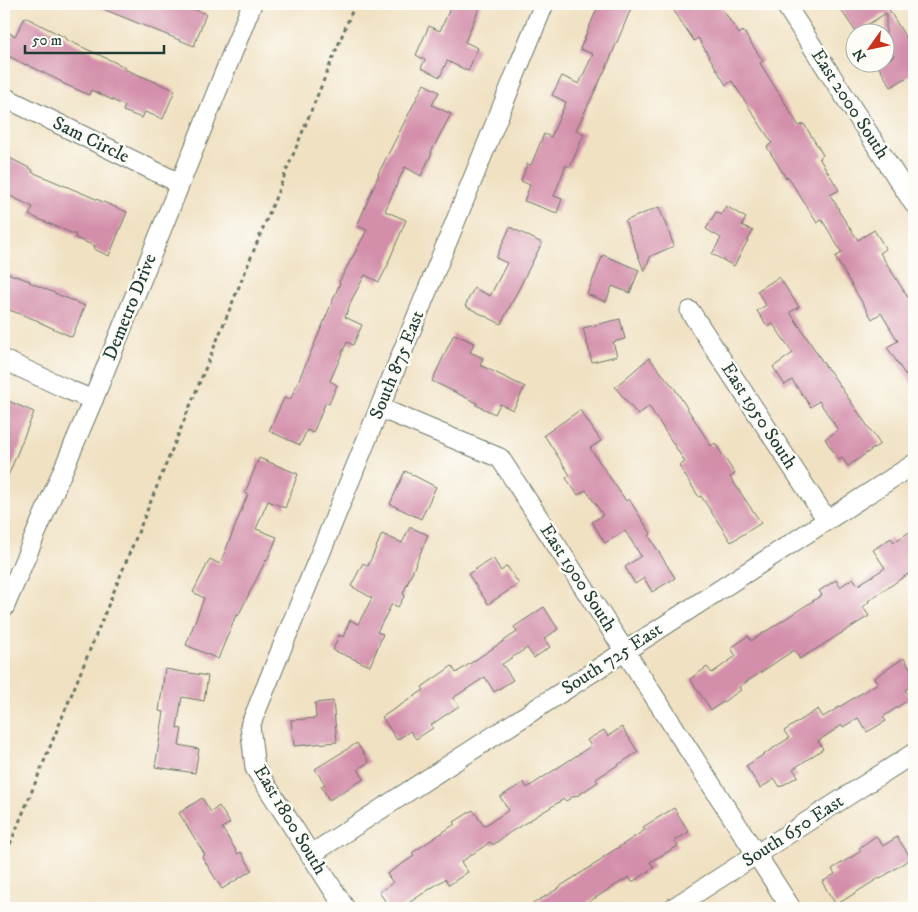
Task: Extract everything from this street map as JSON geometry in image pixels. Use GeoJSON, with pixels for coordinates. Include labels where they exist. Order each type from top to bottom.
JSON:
{"type":"FeatureCollection","features":[{"type":"Feature","properties":{"kind":"street","name":"Demetro Drive"},"geometry":{"type":"LineString","coordinates":[[4,608],[93,400],[252,4]]}},
{"type":"Feature","properties":{"kind":"street","name":"South 875 East"},"geometry":{"type":"LineString","coordinates":[[250,726],[544,4]]}},
{"type":"Feature","properties":{"kind":"street","name":"East 2000 South"},"geometry":{"type":"LineString","coordinates":[[785,4],[914,204]]}},
{"type":"Feature","properties":{"kind":"street","name":"Sam Circle"},"geometry":{"type":"LineString","coordinates":[[4,97],[179,183]]}},
{"type":"Feature","properties":{"kind":"street","name":"East 1950 South"},"geometry":{"type":"LineString","coordinates":[[690,311],[827,520]]}},
{"type":"Feature","properties":{"kind":"street"},"geometry":{"type":"LineString","coordinates":[[4,360],[93,400]]}},
{"type":"Feature","properties":{"kind":"street","name":"East 1900 South"},"geometry":{"type":"LineString","coordinates":[[380,408],[500,458],[791,908]]}},
{"type":"Feature","properties":{"kind":"street","name":"South 725 East"},"geometry":{"type":"LineString","coordinates":[[310,855],[914,464]]}},
{"type":"Feature","properties":{"kind":"street","name":"East 1800 South"},"geometry":{"type":"LineString","coordinates":[[250,726],[255,768],[345,908]]}},
{"type":"Feature","properties":{"kind":"street","name":"South 650 East"},"geometry":{"type":"LineString","coordinates":[[673,908],[914,753]]}},
{"type":"Feature","properties":{"kind":"path"},"geometry":{"type":"LineString","coordinates":[[4,859],[355,4]]}},
{"type":"Feature","properties":{"kind":"building"},"geometry":{"type":"Polygon","coordinates":[[[91,4],[181,4],[206,14],[194,46],[91,4]]]}},
{"type":"Feature","properties":{"kind":"building"},"geometry":{"type":"Polygon","coordinates":[[[452,4],[481,4],[465,42],[478,48],[468,71],[447,61],[440,77],[421,68],[425,60],[416,55],[429,26],[440,31],[452,4]]]}},
{"type":"Feature","properties":{"kind":"building"},"geometry":{"type":"Polygon","coordinates":[[[599,4],[633,4],[607,66],[576,130],[584,134],[570,167],[566,165],[554,196],[562,199],[557,213],[524,201],[530,185],[521,181],[527,164],[531,165],[544,134],[551,137],[566,102],[552,95],[562,76],[579,84],[593,54],[580,49],[599,4]]]}},
{"type":"Feature","properties":{"kind":"building"},"geometry":{"type":"Polygon","coordinates":[[[685,4],[719,4],[739,34],[743,31],[763,61],[760,63],[799,126],[804,124],[823,155],[819,158],[839,190],[830,195],[838,210],[858,240],[874,230],[886,249],[880,253],[914,307],[914,388],[887,347],[898,341],[881,313],[872,319],[835,257],[842,253],[822,220],[817,223],[788,177],[786,178],[767,147],[772,143],[732,81],[726,85],[698,38],[694,41],[674,11],[685,4]]]}},
{"type":"Feature","properties":{"kind":"building"},"geometry":{"type":"Polygon","coordinates":[[[837,4],[899,4],[889,10],[914,51],[914,73],[891,87],[882,72],[896,72],[896,22],[886,22],[886,13],[872,22],[849,22],[837,4]]]}},
{"type":"Feature","properties":{"kind":"building"},"geometry":{"type":"Polygon","coordinates":[[[25,17],[65,39],[125,67],[124,69],[175,90],[163,119],[145,112],[142,118],[123,111],[125,106],[91,90],[89,95],[4,54],[4,30],[15,36],[25,17]]]}},
{"type":"Feature","properties":{"kind":"building"},"geometry":{"type":"Polygon","coordinates":[[[424,84],[439,92],[432,105],[451,114],[421,176],[405,167],[397,184],[385,211],[406,220],[389,263],[379,282],[365,275],[352,299],[345,317],[362,325],[353,345],[347,342],[330,381],[337,385],[329,404],[326,402],[313,433],[307,430],[300,445],[269,431],[284,398],[290,400],[339,282],[367,230],[357,226],[378,174],[424,84]]]}},
{"type":"Feature","properties":{"kind":"building"},"geometry":{"type":"Polygon","coordinates":[[[4,155],[33,170],[32,172],[127,212],[109,256],[94,249],[95,246],[75,238],[76,235],[29,215],[33,207],[4,193],[4,155]]]}},
{"type":"Feature","properties":{"kind":"building"},"geometry":{"type":"Polygon","coordinates":[[[726,206],[746,218],[742,225],[753,231],[734,266],[712,254],[721,238],[706,229],[716,212],[721,215],[726,206]]]}},
{"type":"Feature","properties":{"kind":"building"},"geometry":{"type":"Polygon","coordinates":[[[659,207],[674,246],[651,256],[644,271],[625,221],[659,207]]]}},
{"type":"Feature","properties":{"kind":"building"},"geometry":{"type":"Polygon","coordinates":[[[510,227],[542,243],[501,324],[465,306],[474,288],[490,296],[507,263],[496,258],[510,227]]]}},
{"type":"Feature","properties":{"kind":"building"},"geometry":{"type":"Polygon","coordinates":[[[603,255],[639,270],[630,293],[612,286],[606,302],[587,294],[603,255]]]}},
{"type":"Feature","properties":{"kind":"building"},"geometry":{"type":"Polygon","coordinates":[[[4,272],[30,281],[85,306],[72,337],[39,321],[4,308],[4,272]]]}},
{"type":"Feature","properties":{"kind":"building"},"geometry":{"type":"Polygon","coordinates":[[[779,277],[799,307],[790,312],[880,444],[848,466],[842,458],[839,460],[825,439],[838,430],[819,401],[811,407],[792,380],[785,385],[773,367],[793,353],[773,324],[768,327],[757,311],[766,305],[757,291],[779,277]]]}},
{"type":"Feature","properties":{"kind":"building"},"geometry":{"type":"Polygon","coordinates":[[[620,319],[625,339],[613,342],[617,356],[592,362],[583,328],[620,319]]]}},
{"type":"Feature","properties":{"kind":"building"},"geometry":{"type":"Polygon","coordinates":[[[454,334],[474,343],[470,352],[483,358],[480,365],[525,387],[513,410],[500,404],[495,414],[432,381],[454,334]]]}},
{"type":"Feature","properties":{"kind":"building"},"geometry":{"type":"Polygon","coordinates":[[[649,358],[675,389],[711,446],[715,443],[735,474],[730,477],[761,523],[731,542],[679,466],[685,462],[649,406],[638,415],[615,387],[649,358]]]}},
{"type":"Feature","properties":{"kind":"building"},"geometry":{"type":"Polygon","coordinates":[[[4,399],[34,412],[4,486],[4,399]]]}},
{"type":"Feature","properties":{"kind":"building"},"geometry":{"type":"Polygon","coordinates":[[[580,410],[601,441],[590,448],[626,501],[629,499],[675,578],[652,592],[644,578],[635,584],[625,567],[641,556],[625,531],[605,543],[592,522],[603,515],[586,490],[578,495],[566,478],[570,475],[544,435],[580,410]]]}},
{"type":"Feature","properties":{"kind":"building"},"geometry":{"type":"Polygon","coordinates":[[[259,458],[298,474],[285,508],[268,501],[256,529],[277,537],[267,561],[238,616],[236,615],[218,659],[186,645],[204,598],[193,592],[210,559],[220,564],[248,494],[245,493],[259,458]]]}},
{"type":"Feature","properties":{"kind":"building"},"geometry":{"type":"Polygon","coordinates":[[[405,471],[436,487],[421,519],[390,504],[405,471]]]}},
{"type":"Feature","properties":{"kind":"building"},"geometry":{"type":"Polygon","coordinates":[[[410,527],[428,535],[403,594],[405,595],[398,607],[392,604],[377,632],[383,634],[370,666],[333,650],[339,635],[343,637],[350,620],[358,624],[372,598],[351,586],[363,563],[368,566],[382,534],[402,543],[410,527]]]}},
{"type":"Feature","properties":{"kind":"building"},"geometry":{"type":"Polygon","coordinates":[[[914,529],[914,570],[868,601],[863,607],[869,616],[800,659],[794,650],[739,687],[741,690],[711,710],[690,679],[707,667],[712,673],[736,656],[731,648],[748,636],[751,641],[822,595],[819,591],[836,580],[840,587],[853,578],[858,585],[885,568],[873,550],[891,538],[894,542],[914,529]]]}},
{"type":"Feature","properties":{"kind":"building"},"geometry":{"type":"Polygon","coordinates":[[[493,558],[501,571],[507,566],[519,584],[488,604],[468,574],[493,558]]]}},
{"type":"Feature","properties":{"kind":"building"},"geometry":{"type":"Polygon","coordinates":[[[544,607],[558,629],[544,639],[550,647],[534,658],[527,648],[502,664],[513,680],[494,692],[485,677],[453,698],[459,706],[431,725],[433,728],[416,739],[410,731],[397,740],[382,717],[424,690],[422,687],[452,666],[456,673],[517,632],[514,627],[544,607]]]}},
{"type":"Feature","properties":{"kind":"building"},"geometry":{"type":"Polygon","coordinates":[[[904,658],[914,674],[914,684],[905,690],[911,698],[883,717],[886,721],[867,732],[858,718],[843,727],[842,725],[818,741],[823,749],[793,769],[798,776],[780,787],[775,779],[760,788],[746,766],[789,738],[784,731],[818,709],[823,717],[878,683],[874,678],[904,658]]]}},
{"type":"Feature","properties":{"kind":"building"},"geometry":{"type":"Polygon","coordinates":[[[165,669],[208,676],[204,701],[182,697],[177,728],[182,729],[179,745],[199,749],[195,773],[155,767],[164,712],[159,711],[165,669]]]}},
{"type":"Feature","properties":{"kind":"building"},"geometry":{"type":"Polygon","coordinates":[[[333,701],[337,742],[294,746],[291,720],[316,718],[315,703],[333,701]]]}},
{"type":"Feature","properties":{"kind":"building"},"geometry":{"type":"Polygon","coordinates":[[[622,727],[638,752],[596,779],[598,782],[577,796],[566,801],[564,799],[493,845],[490,842],[461,862],[468,872],[449,885],[445,879],[401,908],[390,908],[379,892],[393,883],[387,874],[414,856],[412,853],[473,810],[484,826],[509,810],[500,797],[524,782],[527,788],[591,746],[587,740],[604,730],[608,736],[622,727]]]}},
{"type":"Feature","properties":{"kind":"building"},"geometry":{"type":"Polygon","coordinates":[[[357,743],[369,762],[358,769],[364,779],[329,800],[321,786],[325,784],[315,769],[357,743]]]}},
{"type":"Feature","properties":{"kind":"building"},"geometry":{"type":"Polygon","coordinates":[[[202,798],[211,812],[219,806],[230,823],[222,828],[238,854],[241,852],[252,870],[222,889],[202,857],[205,855],[179,813],[202,798]]]}},
{"type":"Feature","properties":{"kind":"building"},"geometry":{"type":"Polygon","coordinates":[[[674,808],[689,832],[674,841],[678,846],[650,862],[654,868],[632,882],[629,877],[579,908],[526,908],[603,859],[645,830],[643,827],[674,808]]]}},
{"type":"Feature","properties":{"kind":"building"},"geometry":{"type":"Polygon","coordinates":[[[876,836],[883,846],[897,837],[911,858],[836,905],[822,882],[835,874],[832,869],[861,851],[859,848],[876,836]]]}}]}
